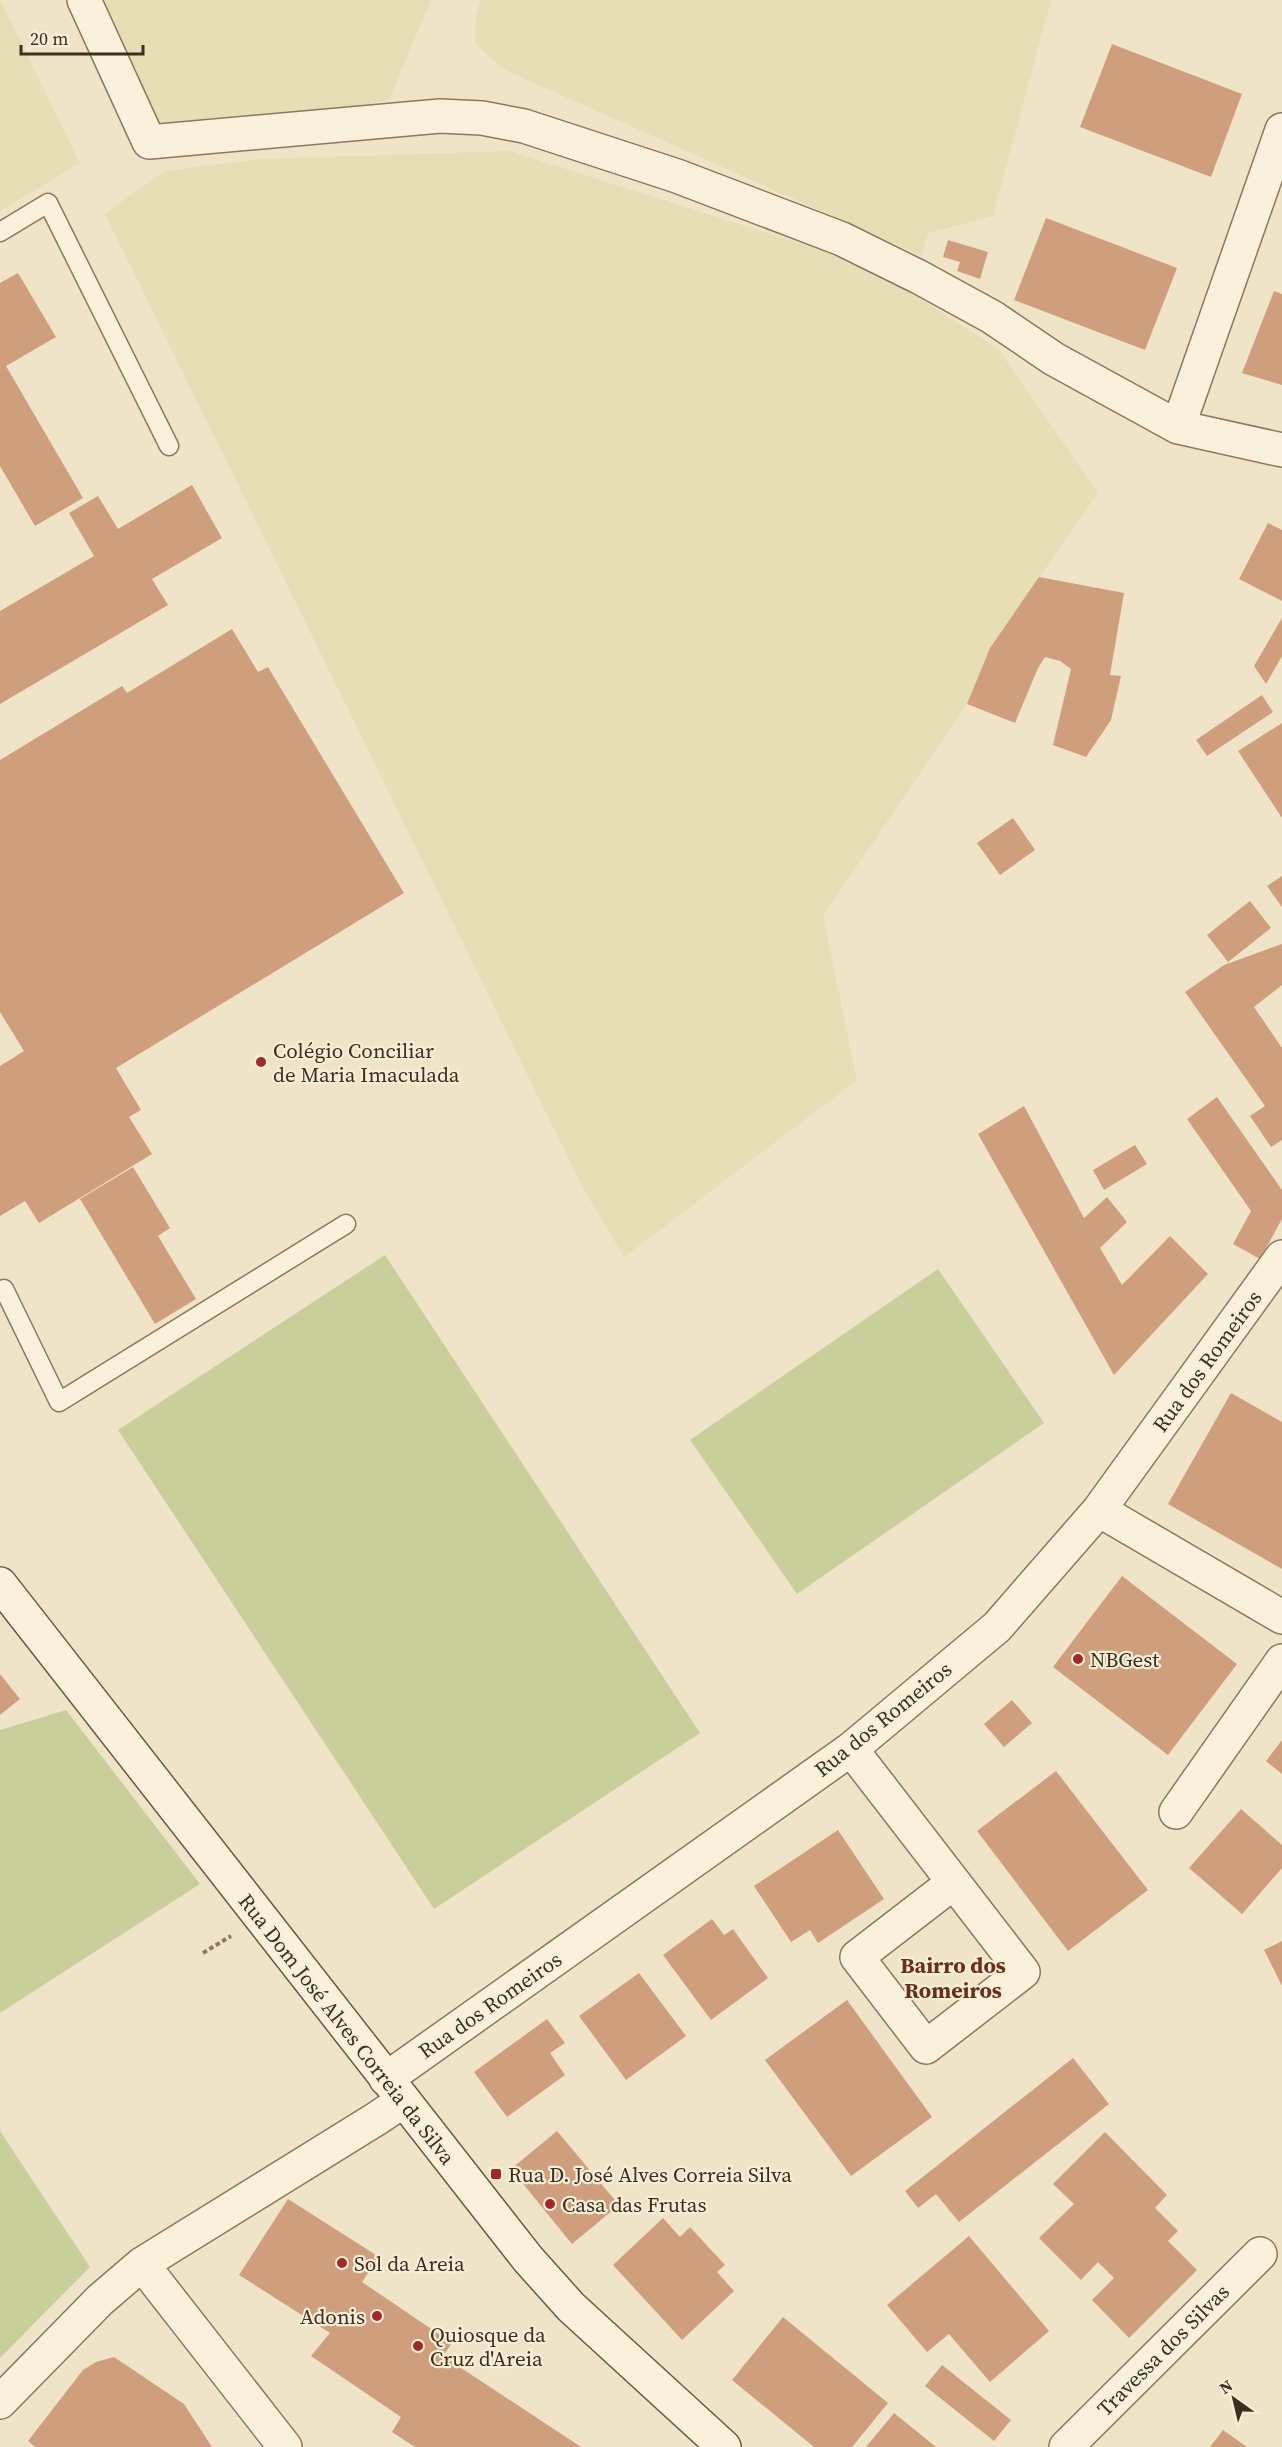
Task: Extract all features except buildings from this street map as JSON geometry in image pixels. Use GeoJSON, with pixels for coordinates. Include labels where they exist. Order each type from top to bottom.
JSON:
{"type":"FeatureCollection","features":[{"type":"Feature","properties":{"kind":"street"},"geometry":{"type":"LineString","coordinates":[[84,0],[149,142],[440,116],[482,118],[524,126],[677,176],[842,239],[981,311],[1054,359],[1178,427],[1282,450]]}},
{"type":"Feature","properties":{"kind":"street"},"geometry":{"type":"LineString","coordinates":[[1178,427],[1282,130]]}},
{"type":"Feature","properties":{"kind":"street","name":"Rua dos Romeiros"},"geometry":{"type":"LineString","coordinates":[[0,2402],[100,2300],[142,2264],[376,2120],[394,2090],[851,1749],[997,1627],[1099,1510],[1282,1257]]}},
{"type":"Feature","properties":{"kind":"street"},"geometry":{"type":"LineString","coordinates":[[1099,1510],[1282,1617]]}},
{"type":"Feature","properties":{"kind":"street","name":"Rua Dom José Alves Correia da Silva"},"geometry":{"type":"LineString","coordinates":[[0,1584],[528,2259],[572,2307],[724,2447]]}},
{"type":"Feature","properties":{"kind":"street"},"geometry":{"type":"LineString","coordinates":[[1176,1812],[1282,1661]]}},
{"type":"Feature","properties":{"kind":"street"},"geometry":{"type":"LineString","coordinates":[[851,1749],[1023,1972],[926,2047],[857,1957],[953,1883]]}},
{"type":"Feature","properties":{"kind":"street","name":"Travessa dos Silvas"},"geometry":{"type":"LineString","coordinates":[[1066,2447],[1260,2254]]}},
{"type":"Feature","properties":{"kind":"street"},"geometry":{"type":"LineString","coordinates":[[142,2264],[285,2447]]}},
{"type":"Feature","properties":{"kind":"lane"},"geometry":{"type":"LineString","coordinates":[[0,232],[48,203],[169,446]]}},
{"type":"Feature","properties":{"kind":"lane"},"geometry":{"type":"LineString","coordinates":[[0,1291],[4,1289],[59,1402],[346,1224]]}},
{"type":"Feature","properties":{"kind":"path"},"geometry":{"type":"LineString","coordinates":[[203,1953],[233,1935]]}},
{"type":"Feature","properties":{"kind":"shaded area"},"geometry":{"type":"Polygon","coordinates":[[[0,0],[80,163],[0,211],[0,0]]]}},
{"type":"Feature","properties":{"kind":"shaded area"},"geometry":{"type":"Polygon","coordinates":[[[99,0],[431,0],[389,100],[234,132],[179,129],[149,117],[99,0]]]}},
{"type":"Feature","properties":{"kind":"shaded area"},"geometry":{"type":"Polygon","coordinates":[[[481,0],[1051,0],[993,216],[928,233],[922,256],[503,69],[475,43],[476,14],[481,0]]]}},
{"type":"Feature","properties":{"kind":"shaded area"},"geometry":{"type":"Polygon","coordinates":[[[509,151],[868,265],[999,350],[1098,493],[990,648],[967,704],[823,916],[857,1080],[624,1257],[584,1190],[105,214],[164,171],[260,159],[509,151]]]}},
{"type":"Feature","properties":{"kind":"green space"},"geometry":{"type":"Polygon","coordinates":[[[385,1255],[700,1733],[434,1909],[118,1430],[385,1255]]]}},
{"type":"Feature","properties":{"kind":"green space"},"geometry":{"type":"Polygon","coordinates":[[[938,1269],[1044,1423],[797,1594],[690,1440],[938,1269]]]}},
{"type":"Feature","properties":{"kind":"green space"},"geometry":{"type":"Polygon","coordinates":[[[66,1710],[200,1884],[0,2013],[0,1730],[66,1710]]]}},
{"type":"Feature","properties":{"kind":"green space"},"geometry":{"type":"Polygon","coordinates":[[[0,2131],[90,2267],[0,2358],[0,2131]]]}},
{"type":"Feature","properties":{"kind":"place","name":"Colégio Conciliar de Maria Imaculada"},"geometry":{"type":"Point","coordinates":[261,1062]}},
{"type":"Feature","properties":{"kind":"place","name":"NBGest"},"geometry":{"type":"Point","coordinates":[1078,1659]}},
{"type":"Feature","properties":{"kind":"place","name":"Rua D. José Alves Correia Silva"},"geometry":{"type":"Point","coordinates":[496,2174]}},
{"type":"Feature","properties":{"kind":"place","name":"Casa das Frutas"},"geometry":{"type":"Point","coordinates":[550,2204]}},
{"type":"Feature","properties":{"kind":"place","name":"Sol da Areia"},"geometry":{"type":"Point","coordinates":[342,2263]}},
{"type":"Feature","properties":{"kind":"place","name":"Adonis"},"geometry":{"type":"Point","coordinates":[377,2316]}},
{"type":"Feature","properties":{"kind":"place","name":"Quiosque da Cruz d'Areia"},"geometry":{"type":"Point","coordinates":[418,2346]}},
{"type":"Feature","properties":{"kind":"district","name":"Bairro dos Romeiros"},"geometry":{"type":"Point","coordinates":[953,1978]}}]}
